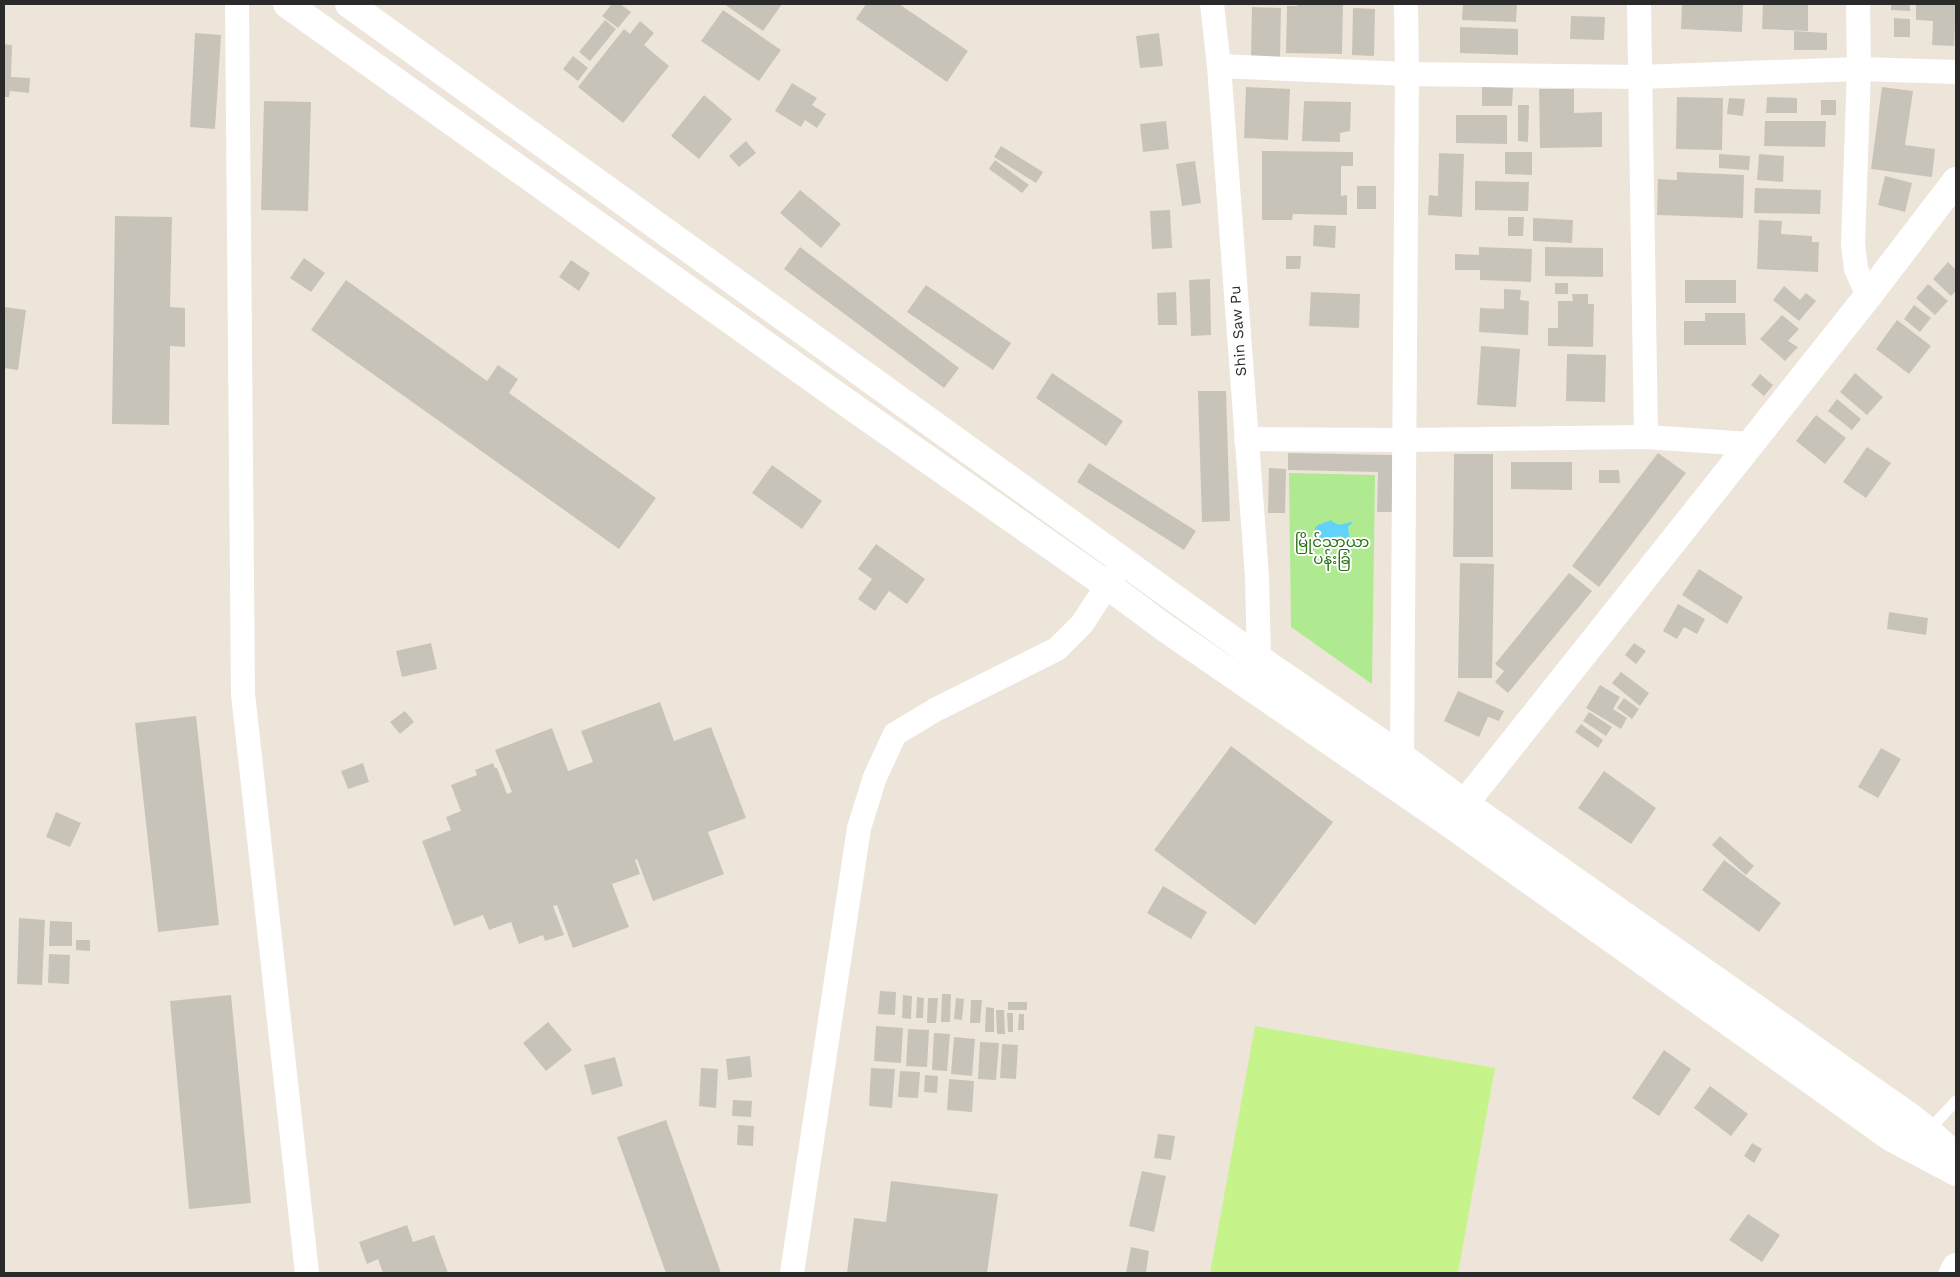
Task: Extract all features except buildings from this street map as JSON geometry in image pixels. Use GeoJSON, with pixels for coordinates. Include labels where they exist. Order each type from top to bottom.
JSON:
{"type":"FeatureCollection","features":[{"type":"Feature","properties":{"kind":"main road"},"geometry":{"type":"LineString","coordinates":[[287,4],[1165,628],[1390,781],[1457,813]]}},
{"type":"Feature","properties":{"kind":"main road"},"geometry":{"type":"LineString","coordinates":[[351,4],[1259,659],[1402,757],[1457,813],[1892,1138],[1921,1140],[1956,1157]]}},
{"type":"Feature","properties":{"kind":"main road"},"geometry":{"type":"LineString","coordinates":[[578,212],[597,180]]}},
{"type":"Feature","properties":{"kind":"main road"},"geometry":{"type":"LineString","coordinates":[[1457,813],[1868,296],[1956,180]]}},
{"type":"Feature","properties":{"kind":"main road"},"geometry":{"type":"LineString","coordinates":[[1921,1140],[1956,1172]]}},
{"type":"Feature","properties":{"kind":"main road"},"geometry":{"type":"LineString","coordinates":[[1953,1273],[1956,1267]]}},
{"type":"Feature","properties":{"kind":"street"},"geometry":{"type":"LineString","coordinates":[[237,4],[243,694],[307,1273]]}},
{"type":"Feature","properties":{"kind":"street","name":"Shin Saw Pu"},"geometry":{"type":"LineString","coordinates":[[1212,4],[1219,66],[1257,576],[1259,659]]}},
{"type":"Feature","properties":{"kind":"street"},"geometry":{"type":"LineString","coordinates":[[1390,781],[1402,757],[1406,4]]}},
{"type":"Feature","properties":{"kind":"street"},"geometry":{"type":"LineString","coordinates":[[1639,4],[1646,437]]}},
{"type":"Feature","properties":{"kind":"street"},"geometry":{"type":"LineString","coordinates":[[1858,4],[1859,70],[1853,244],[1856,268],[1868,296]]}},
{"type":"Feature","properties":{"kind":"street"},"geometry":{"type":"LineString","coordinates":[[1219,66],[1407,74],[1639,77],[1859,70],[1956,72]]}},
{"type":"Feature","properties":{"kind":"street"},"geometry":{"type":"LineString","coordinates":[[1246,439],[1404,440],[1646,437],[1750,444]]}},
{"type":"Feature","properties":{"kind":"street"},"geometry":{"type":"LineString","coordinates":[[794,1272],[860,828],[875,777],[895,734],[935,710],[1057,649],[1082,624],[1123,561]]}},
{"type":"Feature","properties":{"kind":"lane"},"geometry":{"type":"LineString","coordinates":[[1921,1140],[1956,1101]]}},
{"type":"Feature","properties":{"kind":"green space","name":"မြိုင်သာယာ ပန်းခြံ"},"geometry":{"type":"Polygon","coordinates":[[[1289,473],[1375,475],[1372,684],[1291,627],[1289,473]]]}},
{"type":"Feature","properties":{"kind":"green space"},"geometry":{"type":"Polygon","coordinates":[[[1255,1026],[1495,1068],[1458,1273],[1210,1273],[1255,1026]]]}},
{"type":"Feature","properties":{"kind":"water"},"geometry":{"type":"Polygon","coordinates":[[[1331,520],[1340,525],[1353,522],[1348,527],[1350,541],[1341,536],[1323,539],[1315,533],[1315,528],[1318,525],[1331,520]]]}}]}
